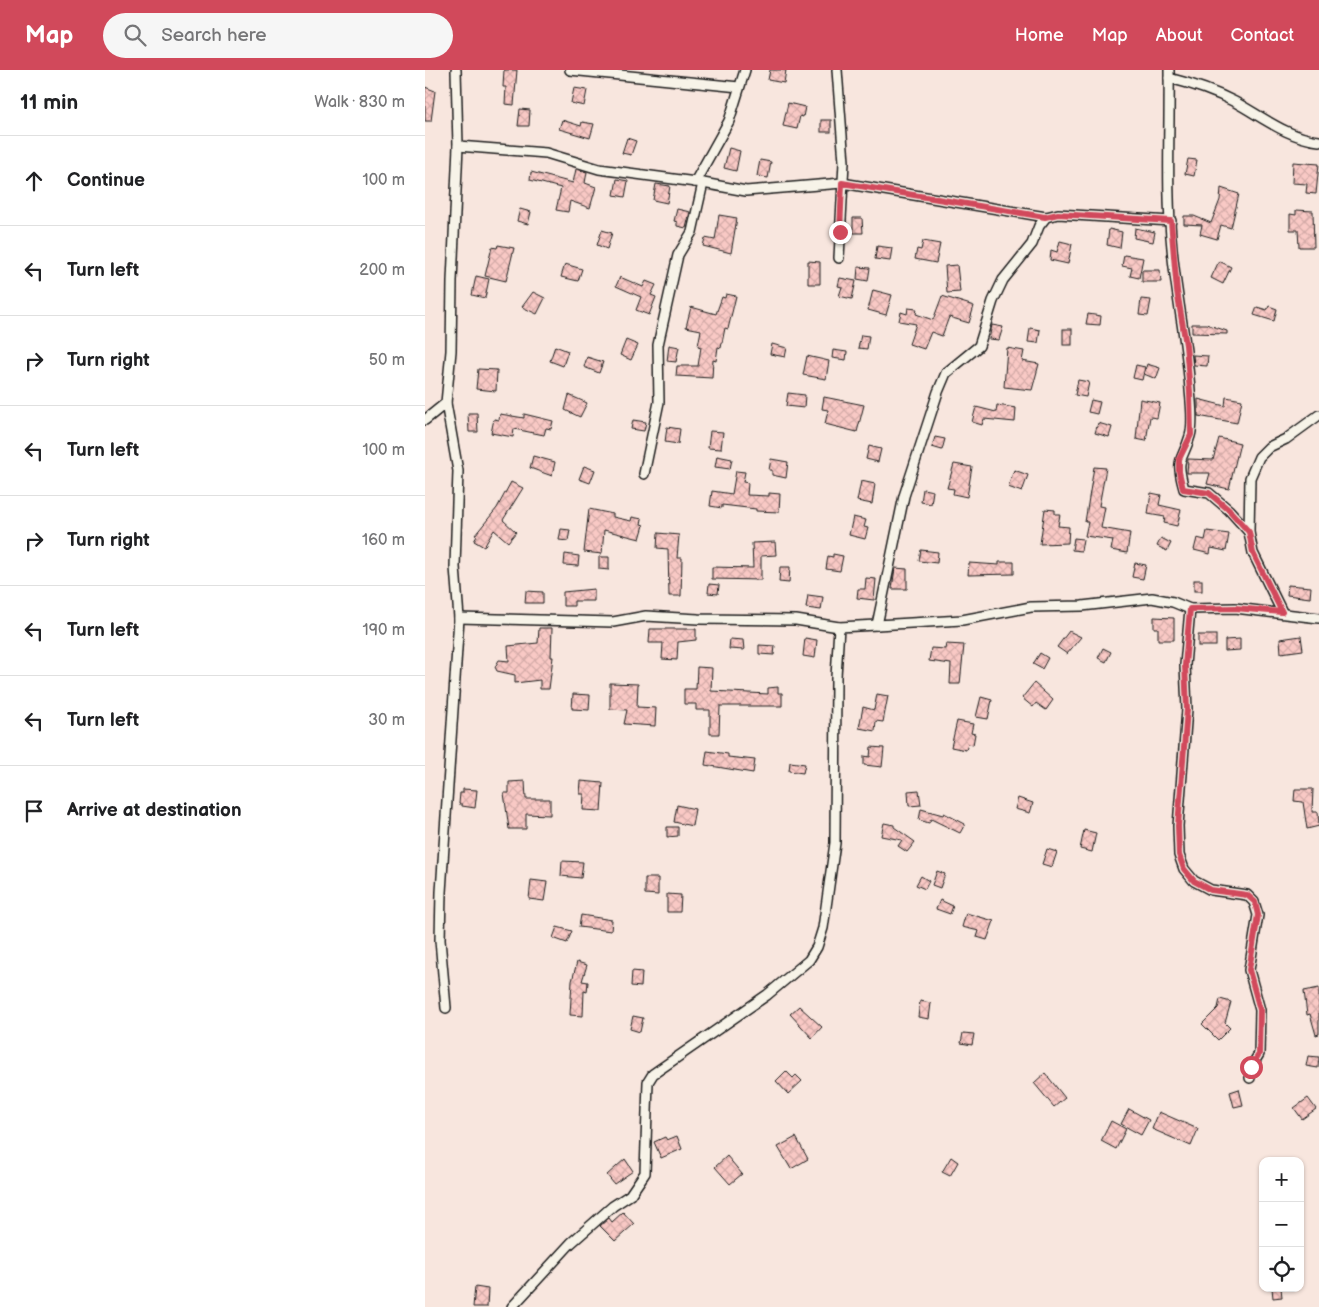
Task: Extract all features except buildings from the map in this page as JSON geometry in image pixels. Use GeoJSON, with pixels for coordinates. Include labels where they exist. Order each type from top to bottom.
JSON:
{"type":"FeatureCollection","features":[{"type":"Feature","properties":{"kind":"street"},"geometry":{"type":"LineString","coordinates":[[447,1008],[440,940],[441,892],[459,618],[455,567],[458,471],[446,403],[451,350],[458,146],[456,70]]}},
{"type":"Feature","properties":{"kind":"street"},"geometry":{"type":"LineString","coordinates":[[570,70],[739,87]]}},
{"type":"Feature","properties":{"kind":"street"},"geometry":{"type":"LineString","coordinates":[[644,474],[659,402],[658,345],[678,256],[692,232],[699,182],[729,120],[745,70]]}},
{"type":"Feature","properties":{"kind":"street"},"geometry":{"type":"LineString","coordinates":[[837,70],[844,162],[839,258]]}},
{"type":"Feature","properties":{"kind":"street"},"geometry":{"type":"LineString","coordinates":[[1249,532],[1229,510],[1209,493],[1183,489],[1179,472],[1179,459],[1191,435],[1190,392],[1186,345],[1177,291],[1171,221],[1169,74],[1204,87],[1272,124],[1310,140],[1319,141]]}},
{"type":"Feature","properties":{"kind":"street"},"geometry":{"type":"LineString","coordinates":[[458,146],[546,153],[599,169],[699,182],[746,191],[842,183],[1045,217],[1058,214],[1171,221]]}},
{"type":"Feature","properties":{"kind":"street"},"geometry":{"type":"LineString","coordinates":[[877,625],[904,496],[927,431],[938,392],[946,373],[979,346],[993,301],[1003,280],[1032,244],[1039,226],[1045,217]]}},
{"type":"Feature","properties":{"kind":"street"},"geometry":{"type":"LineString","coordinates":[[425,420],[446,403]]}},
{"type":"Feature","properties":{"kind":"street"},"geometry":{"type":"LineString","coordinates":[[1282,612],[1253,553],[1249,532],[1250,478],[1259,457],[1269,447],[1286,439],[1319,415]]}},
{"type":"Feature","properties":{"kind":"street"},"geometry":{"type":"LineString","coordinates":[[459,618],[613,622],[646,616],[698,619],[796,620],[839,626],[877,625],[962,620],[1031,608],[1082,606],[1152,598],[1173,602],[1190,609],[1235,608],[1282,612],[1319,618]]}},
{"type":"Feature","properties":{"kind":"street"},"geometry":{"type":"LineString","coordinates":[[1190,609],[1185,665],[1187,709],[1178,826],[1179,855],[1184,869],[1194,881],[1211,890],[1247,895],[1255,902],[1258,915],[1249,970],[1260,1010],[1259,1054],[1251,1067],[1250,1078]]}},
{"type":"Feature","properties":{"kind":"street"},"geometry":{"type":"LineString","coordinates":[[512,1307],[571,1243],[613,1206],[629,1195],[645,1173],[648,1082],[653,1074],[767,995],[809,960],[817,947],[823,928],[835,843],[839,626]]}},
{"type":"Feature","properties":{"kind":"route"},"geometry":{"type":"LineString","coordinates":[[840,232],[842,183],[1045,217],[1058,214],[1171,221],[1177,291],[1186,345],[1190,392],[1191,435],[1179,459],[1179,472],[1183,489],[1209,493],[1229,510],[1249,532],[1253,553],[1282,612],[1235,608],[1190,609],[1186,644],[1185,687],[1187,709],[1178,826],[1179,855],[1184,869],[1194,881],[1211,890],[1247,895],[1255,902],[1258,915],[1250,954],[1249,970],[1260,1010],[1259,1054],[1251,1067]]}}]}
